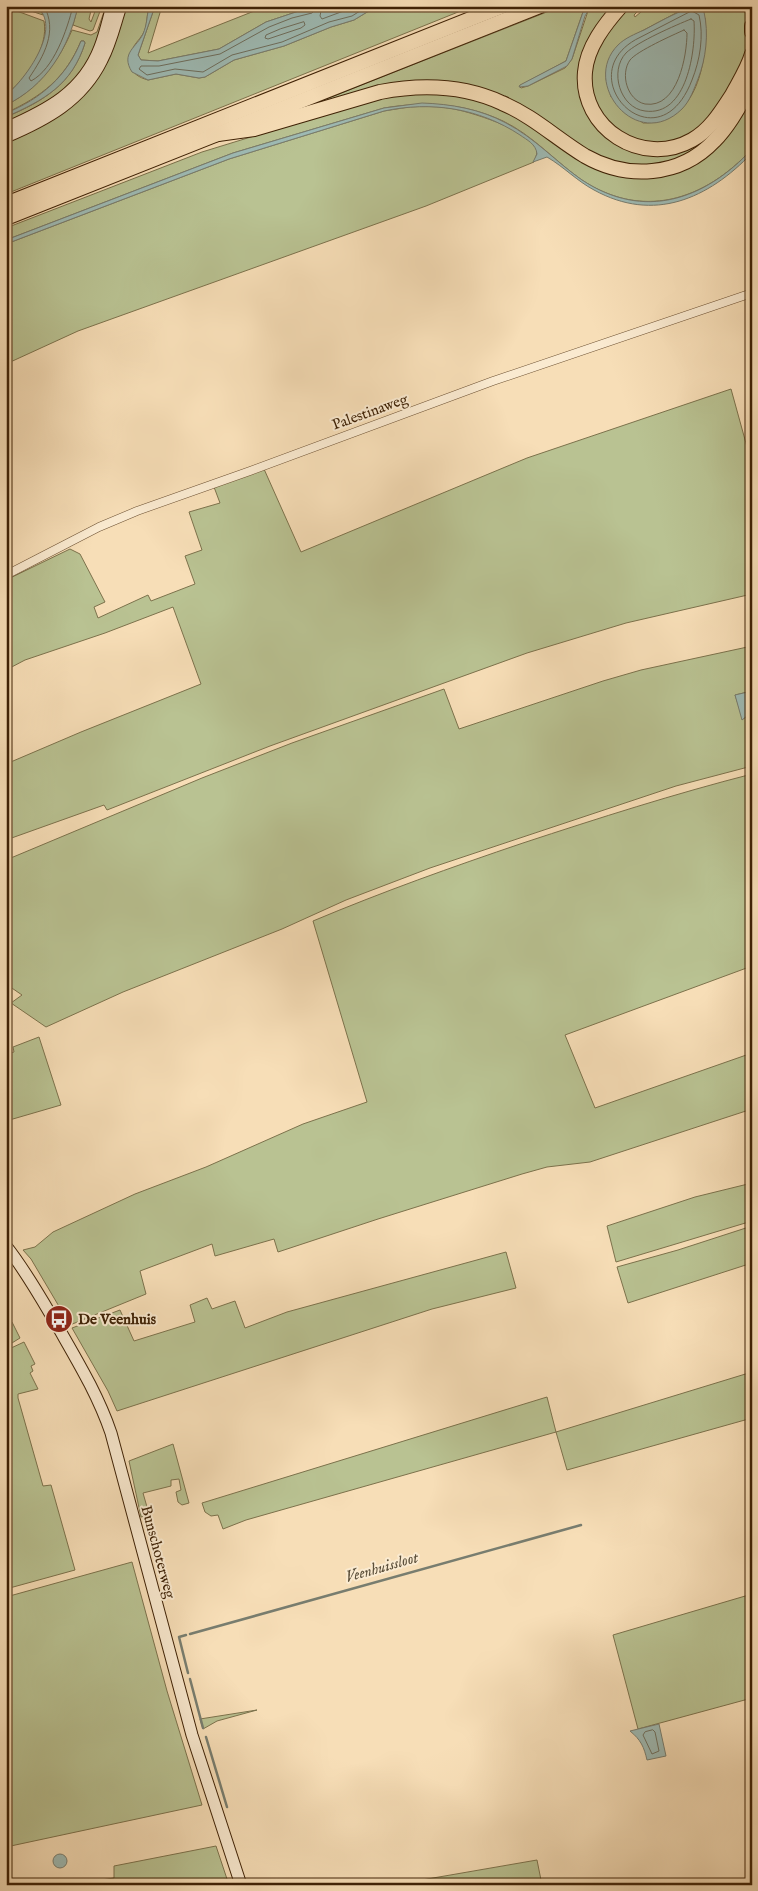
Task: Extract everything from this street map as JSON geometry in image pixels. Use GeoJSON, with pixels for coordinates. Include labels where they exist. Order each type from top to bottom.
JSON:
{"type":"FeatureCollection","features":[{"type":"Feature","properties":{"kind":"highway"},"geometry":{"type":"LineString","coordinates":[[6,204],[503,6]]}},
{"type":"Feature","properties":{"kind":"highway"},"geometry":{"type":"LineString","coordinates":[[6,218],[211,135],[540,6]]}},
{"type":"Feature","properties":{"kind":"highway"},"geometry":{"type":"LineString","coordinates":[[621,6],[595,40],[584,72],[585,92],[592,112],[605,129],[620,140],[636,147],[652,149],[675,147],[693,140],[708,128],[749,74]]}},
{"type":"Feature","properties":{"kind":"highway"},"geometry":{"type":"LineString","coordinates":[[752,26],[752,32]]}},
{"type":"Feature","properties":{"kind":"highway"},"geometry":{"type":"LineString","coordinates":[[211,135],[254,129],[380,92],[401,88],[437,86],[475,93],[501,102],[525,114],[583,154],[603,164],[626,171],[650,172],[674,167],[693,158],[707,148],[725,127],[749,74],[752,54]]}},
{"type":"Feature","properties":{"kind":"main road"},"geometry":{"type":"LineString","coordinates":[[6,128],[48,109],[74,88],[88,71],[95,57],[112,6]]}},
{"type":"Feature","properties":{"kind":"main road"},"geometry":{"type":"LineString","coordinates":[[6,137],[53,115],[84,89],[102,60],[121,6]]}},
{"type":"Feature","properties":{"kind":"main road","name":"Bunschoterweg"},"geometry":{"type":"LineString","coordinates":[[6,1246],[22,1267],[71,1349],[103,1410],[111,1433],[192,1735],[241,1885]]}},
{"type":"Feature","properties":{"kind":"street","name":"Palestinaweg"},"geometry":{"type":"LineString","coordinates":[[6,575],[137,511],[493,381],[752,293]]}},
{"type":"Feature","properties":{"kind":"green space"},"geometry":{"type":"Polygon","coordinates":[[[16,6],[35,7],[43,15],[16,6]]]}},
{"type":"Feature","properties":{"kind":"green space"},"geometry":{"type":"Polygon","coordinates":[[[78,6],[92,6],[89,19],[91,22],[97,6],[102,6],[93,30],[90,31],[73,25],[78,6]]]}},
{"type":"Feature","properties":{"kind":"green space"},"geometry":{"type":"Polygon","coordinates":[[[106,6],[98,46],[72,86],[6,126],[6,117],[44,97],[55,89],[73,70],[85,43],[84,41],[81,41],[68,66],[51,85],[31,100],[6,113],[6,105],[28,91],[46,74],[61,53],[72,30],[91,35],[97,32],[106,6]]]}},
{"type":"Feature","properties":{"kind":"green space"},"geometry":{"type":"Polygon","coordinates":[[[124,6],[149,6],[145,30],[134,46],[130,63],[133,72],[148,80],[176,74],[199,78],[205,77],[234,60],[284,46],[354,20],[377,6],[473,6],[6,194],[6,140],[55,117],[124,6]]]}},
{"type":"Feature","properties":{"kind":"green space"},"geometry":{"type":"Polygon","coordinates":[[[155,6],[162,6],[148,53],[267,6],[323,6],[302,10],[266,22],[219,49],[158,61],[141,60],[138,55],[155,6]]]}},
{"type":"Feature","properties":{"kind":"green space"},"geometry":{"type":"Polygon","coordinates":[[[562,6],[591,6],[583,12],[566,61],[519,86],[521,88],[528,86],[565,68],[572,59],[588,11],[594,6],[618,6],[582,67],[605,132],[678,153],[695,146],[752,72],[752,78],[716,135],[673,164],[615,165],[564,138],[451,85],[293,112],[562,6]]]}},
{"type":"Feature","properties":{"kind":"green space"},"geometry":{"type":"Polygon","coordinates":[[[631,6],[643,6],[634,15],[635,17],[648,6],[752,6],[749,26],[750,42],[743,63],[710,115],[699,127],[686,136],[667,142],[649,142],[631,137],[616,128],[603,116],[595,100],[591,83],[593,63],[599,47],[631,6]],[[676,13],[625,40],[613,51],[609,61],[606,79],[611,97],[643,123],[662,120],[676,113],[688,101],[696,87],[704,52],[705,18],[676,13]]]}},
{"type":"Feature","properties":{"kind":"green space"},"geometry":{"type":"Polygon","coordinates":[[[6,7],[44,21],[45,31],[43,42],[34,62],[21,80],[6,95],[6,7]]]}},
{"type":"Feature","properties":{"kind":"green space"},"geometry":{"type":"Polygon","coordinates":[[[413,93],[450,94],[485,102],[513,115],[612,174],[638,178],[650,178],[676,173],[752,95],[752,149],[713,182],[693,192],[671,199],[648,201],[625,199],[602,191],[579,178],[533,140],[503,121],[474,110],[459,107],[430,104],[400,106],[384,108],[233,153],[6,240],[6,228],[202,152],[368,101],[413,93]]]}},
{"type":"Feature","properties":{"kind":"green space"},"geometry":{"type":"Polygon","coordinates":[[[409,107],[448,108],[483,117],[512,129],[533,143],[537,151],[534,162],[426,206],[78,331],[6,364],[6,244],[229,159],[384,111],[409,107]]]}},
{"type":"Feature","properties":{"kind":"green space"},"geometry":{"type":"Polygon","coordinates":[[[731,389],[752,465],[752,594],[626,623],[527,653],[270,746],[107,810],[104,805],[6,840],[6,764],[201,684],[173,607],[105,633],[25,660],[6,670],[6,580],[70,549],[80,554],[105,602],[94,607],[98,618],[148,595],[151,601],[195,584],[185,556],[202,550],[189,512],[220,503],[214,487],[264,469],[301,552],[527,458],[731,389]]]}},
{"type":"Feature","properties":{"kind":"green space"},"geometry":{"type":"Polygon","coordinates":[[[752,646],[752,691],[735,695],[743,719],[752,712],[752,766],[676,786],[430,868],[346,900],[282,929],[123,992],[46,1027],[11,1003],[22,995],[6,984],[6,860],[202,778],[292,743],[444,689],[459,729],[641,670],[752,646]]]}},
{"type":"Feature","properties":{"kind":"green space"},"geometry":{"type":"Polygon","coordinates":[[[752,774],[752,966],[565,1035],[595,1108],[752,1053],[752,1109],[590,1162],[547,1167],[522,1174],[278,1252],[274,1239],[215,1256],[212,1244],[140,1271],[146,1294],[70,1325],[31,1259],[23,1250],[35,1247],[53,1232],[135,1194],[206,1167],[303,1124],[367,1102],[313,921],[417,880],[523,843],[637,807],[752,774]]]}},
{"type":"Feature","properties":{"kind":"green space"},"geometry":{"type":"Polygon","coordinates":[[[39,1037],[61,1105],[6,1121],[6,1072],[11,1071],[7,1054],[14,1052],[13,1047],[39,1037]]]}},
{"type":"Feature","properties":{"kind":"green space"},"geometry":{"type":"Polygon","coordinates":[[[752,1183],[752,1221],[616,1262],[607,1226],[695,1197],[752,1183]]]}},
{"type":"Feature","properties":{"kind":"green space"},"geometry":{"type":"Polygon","coordinates":[[[752,1226],[752,1263],[628,1303],[617,1267],[752,1226]]]}},
{"type":"Feature","properties":{"kind":"green space"},"geometry":{"type":"Polygon","coordinates":[[[506,1252],[516,1288],[432,1309],[117,1411],[108,1391],[72,1328],[120,1310],[134,1341],[195,1322],[190,1305],[207,1298],[212,1309],[235,1301],[245,1328],[287,1312],[506,1252]]]}},
{"type":"Feature","properties":{"kind":"green space"},"geometry":{"type":"Polygon","coordinates":[[[12,1322],[20,1338],[7,1346],[9,1349],[24,1342],[35,1364],[31,1366],[33,1371],[30,1373],[38,1389],[18,1394],[18,1398],[43,1486],[51,1485],[75,1570],[6,1589],[6,1324],[12,1322]]]}},
{"type":"Feature","properties":{"kind":"green space"},"geometry":{"type":"Polygon","coordinates":[[[752,1372],[752,1418],[567,1470],[556,1432],[752,1372]]]}},
{"type":"Feature","properties":{"kind":"green space"},"geometry":{"type":"Polygon","coordinates":[[[547,1397],[556,1432],[246,1520],[223,1529],[218,1515],[211,1516],[205,1512],[202,1503],[547,1397]]]}},
{"type":"Feature","properties":{"kind":"green space"},"geometry":{"type":"Polygon","coordinates":[[[173,1444],[189,1503],[182,1505],[178,1502],[176,1492],[181,1490],[179,1479],[171,1480],[171,1486],[143,1493],[147,1507],[145,1516],[141,1517],[129,1461],[173,1444]]]}},
{"type":"Feature","properties":{"kind":"green space"},"geometry":{"type":"Polygon","coordinates":[[[132,1562],[167,1691],[202,1805],[6,1847],[6,1597],[132,1562]]]}},
{"type":"Feature","properties":{"kind":"green space"},"geometry":{"type":"Polygon","coordinates":[[[752,1594],[752,1698],[638,1729],[613,1635],[752,1594]]]}},
{"type":"Feature","properties":{"kind":"green space"},"geometry":{"type":"Polygon","coordinates":[[[257,1710],[217,1721],[203,1729],[200,1719],[257,1710]]]}},
{"type":"Feature","properties":{"kind":"green space"},"geometry":{"type":"Polygon","coordinates":[[[216,1846],[229,1885],[68,1885],[114,1878],[114,1866],[216,1846]]]}},
{"type":"Feature","properties":{"kind":"green space"},"geometry":{"type":"Polygon","coordinates":[[[537,1860],[542,1885],[396,1885],[410,1882],[537,1860]]]}},
{"type":"Feature","properties":{"kind":"water"},"geometry":{"type":"Polygon","coordinates":[[[36,6],[78,6],[69,37],[54,64],[33,87],[6,105],[6,95],[23,78],[39,53],[44,39],[46,27],[44,15],[36,6]]]}},
{"type":"Feature","properties":{"kind":"water"},"geometry":{"type":"Polygon","coordinates":[[[149,6],[155,6],[138,55],[141,60],[158,61],[219,49],[266,22],[302,10],[323,6],[377,6],[354,20],[284,46],[234,60],[205,77],[199,78],[176,74],[148,80],[132,72],[128,60],[131,51],[143,34],[149,6]]]}},
{"type":"Feature","properties":{"kind":"water"},"geometry":{"type":"Polygon","coordinates":[[[594,6],[585,16],[572,59],[567,66],[528,86],[519,87],[566,61],[583,12],[594,6]]]}},
{"type":"Feature","properties":{"kind":"water"},"geometry":{"type":"Polygon","coordinates":[[[689,8],[697,8],[704,12],[706,20],[706,46],[703,63],[690,99],[682,109],[665,120],[648,123],[632,118],[619,108],[610,94],[606,77],[608,60],[618,45],[630,36],[689,8]]]}},
{"type":"Feature","properties":{"kind":"water"},"geometry":{"type":"Polygon","coordinates":[[[81,41],[85,43],[79,58],[73,70],[64,80],[44,97],[6,117],[6,113],[31,101],[51,85],[68,65],[81,41]]]}},
{"type":"Feature","properties":{"kind":"water"},"geometry":{"type":"Polygon","coordinates":[[[422,103],[465,108],[496,118],[517,129],[582,180],[605,193],[628,200],[651,202],[673,199],[694,192],[734,167],[752,149],[752,153],[717,183],[698,194],[679,201],[659,205],[638,205],[616,200],[594,190],[547,157],[533,162],[537,154],[531,143],[488,118],[454,109],[437,107],[402,108],[384,111],[229,159],[6,244],[6,240],[233,153],[384,108],[422,103]]]}},
{"type":"Feature","properties":{"kind":"water"},"geometry":{"type":"Polygon","coordinates":[[[752,691],[752,712],[742,720],[735,695],[752,691]]]}},
{"type":"Feature","properties":{"kind":"water"},"geometry":{"type":"Polygon","coordinates":[[[659,1724],[666,1756],[647,1760],[642,1744],[630,1731],[659,1724]]]}},
{"type":"Feature","properties":{"kind":"water"},"geometry":{"type":"Polygon","coordinates":[[[60,1854],[65,1856],[67,1861],[65,1866],[60,1868],[55,1866],[53,1861],[55,1856],[60,1854]]]}},
{"type":"Feature","properties":{"kind":"waterway","name":"Veenhuissloot"},"geometry":{"type":"LineString","coordinates":[[190,1634],[581,1525]]}},
{"type":"Feature","properties":{"kind":"waterway","name":"Veenhuissloot"},"geometry":{"type":"LineString","coordinates":[[186,1635],[179,1637],[188,1673]]}},
{"type":"Feature","properties":{"kind":"waterway","name":"Veenhuissloot"},"geometry":{"type":"LineString","coordinates":[[190,1679],[203,1728]]}},
{"type":"Feature","properties":{"kind":"waterway","name":"Veenhuissloot"},"geometry":{"type":"LineString","coordinates":[[206,1737],[227,1807]]}},
{"type":"Feature","properties":{"kind":"place","name":"De Veenhuis"},"geometry":{"type":"Point","coordinates":[59,1319]}}]}
